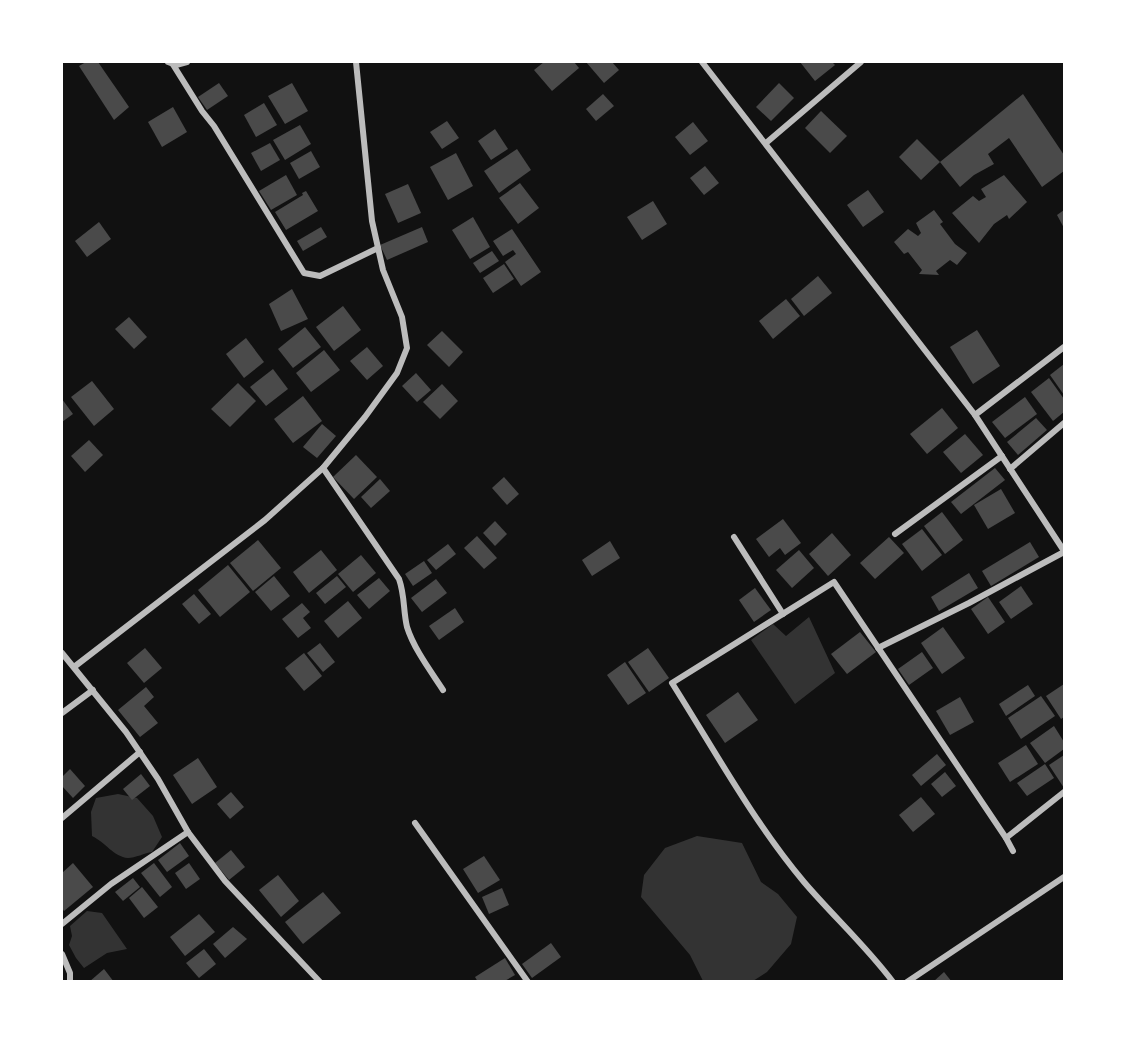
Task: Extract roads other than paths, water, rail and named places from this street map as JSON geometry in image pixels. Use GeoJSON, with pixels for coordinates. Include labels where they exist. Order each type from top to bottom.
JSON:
{"type":"FeatureCollection","features":[{"type":"Feature","properties":{"kind":"street"},"geometry":{"type":"LineString","coordinates":[[170,62],[176,66],[187,62]]}},
{"type":"Feature","properties":{"kind":"street"},"geometry":{"type":"LineString","coordinates":[[170,62],[214,126],[304,273],[320,276],[378,248]]}},
{"type":"Feature","properties":{"kind":"street"},"geometry":{"type":"LineString","coordinates":[[74,667],[266,520],[323,468],[365,417],[396,373],[407,348],[402,317],[383,270],[372,221],[356,62]]}},
{"type":"Feature","properties":{"kind":"street"},"geometry":{"type":"LineString","coordinates":[[702,62],[975,414],[1065,551],[969,603],[878,648]]}},
{"type":"Feature","properties":{"kind":"street"},"geometry":{"type":"LineString","coordinates":[[765,143],[861,62]]}},
{"type":"Feature","properties":{"kind":"street"},"geometry":{"type":"LineString","coordinates":[[975,414],[1065,347]]}},
{"type":"Feature","properties":{"kind":"street"},"geometry":{"type":"LineString","coordinates":[[1010,469],[1065,423]]}},
{"type":"Feature","properties":{"kind":"street"},"geometry":{"type":"LineString","coordinates":[[895,534],[1002,456]]}},
{"type":"Feature","properties":{"kind":"street"},"geometry":{"type":"LineString","coordinates":[[323,468],[399,579],[405,595],[404,610],[407,627],[443,690]]}},
{"type":"Feature","properties":{"kind":"street"},"geometry":{"type":"LineString","coordinates":[[734,537],[783,614]]}},
{"type":"Feature","properties":{"kind":"street"},"geometry":{"type":"LineString","coordinates":[[893,981],[875,958],[805,883],[752,814],[672,684],[834,582],[1006,838],[1012,851]]}},
{"type":"Feature","properties":{"kind":"street"},"geometry":{"type":"LineString","coordinates":[[62,653],[126,732],[188,832],[225,881],[320,981]]}},
{"type":"Feature","properties":{"kind":"street"},"geometry":{"type":"LineString","coordinates":[[62,713],[93,690]]}},
{"type":"Feature","properties":{"kind":"street"},"geometry":{"type":"LineString","coordinates":[[62,818],[140,752]]}},
{"type":"Feature","properties":{"kind":"street"},"geometry":{"type":"LineString","coordinates":[[1006,838],[1065,792]]}},
{"type":"Feature","properties":{"kind":"street"},"geometry":{"type":"LineString","coordinates":[[415,823],[528,981]]}},
{"type":"Feature","properties":{"kind":"street"},"geometry":{"type":"LineString","coordinates":[[62,924],[111,884],[188,832]]}},
{"type":"Feature","properties":{"kind":"street"},"geometry":{"type":"LineString","coordinates":[[907,981],[1065,877]]}},
{"type":"Feature","properties":{"kind":"street"},"geometry":{"type":"LineString","coordinates":[[62,954],[70,973],[70,981]]}}]}
